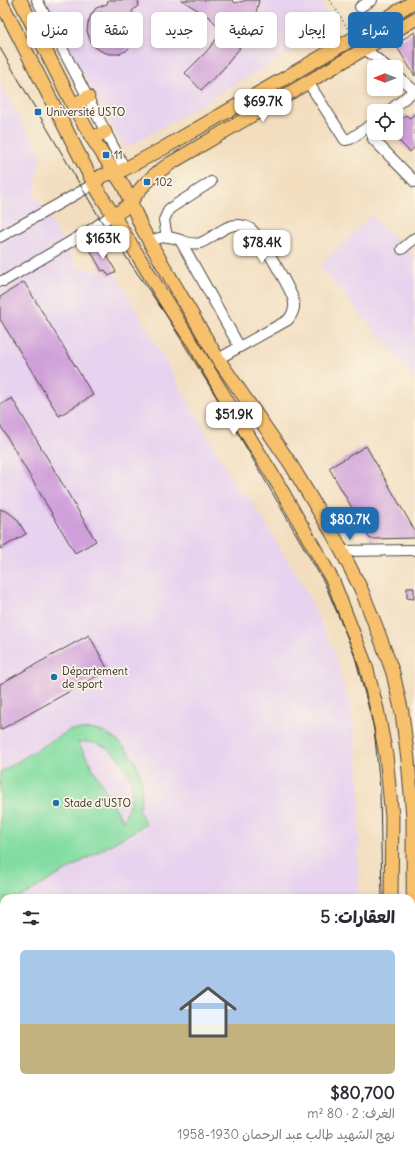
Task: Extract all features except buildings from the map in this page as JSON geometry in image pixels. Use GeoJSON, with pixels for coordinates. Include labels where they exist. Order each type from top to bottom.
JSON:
{"type":"FeatureCollection","features":[{"type":"Feature","properties":{"kind":"main road"},"geometry":{"type":"LineString","coordinates":[[0,0],[94,184],[278,484],[333,582],[366,666],[377,709],[386,755],[392,817],[391,894]]}},
{"type":"Feature","properties":{"kind":"main road"},"geometry":{"type":"LineString","coordinates":[[20,0],[73,105],[92,138],[120,170],[121,182],[149,241],[218,358],[290,463],[342,551],[360,590],[393,673],[402,713],[413,817],[413,894]]}},
{"type":"Feature","properties":{"kind":"main road"},"geometry":{"type":"LineString","coordinates":[[397,12],[415,1]]}},
{"type":"Feature","properties":{"kind":"main road"},"geometry":{"type":"LineString","coordinates":[[112,215],[124,209],[150,178],[171,163],[415,19]]}},
{"type":"Feature","properties":{"kind":"main road"},"geometry":{"type":"LineString","coordinates":[[94,184],[101,176],[120,170],[162,149],[348,41]]}},
{"type":"Feature","properties":{"kind":"main road"},"geometry":{"type":"LineString","coordinates":[[73,105],[88,97]]}},
{"type":"Feature","properties":{"kind":"main road"},"geometry":{"type":"LineString","coordinates":[[92,138],[105,132]]}},
{"type":"Feature","properties":{"kind":"main road"},"geometry":{"type":"LineString","coordinates":[[162,149],[171,163]]}},
{"type":"Feature","properties":{"kind":"street"},"geometry":{"type":"LineString","coordinates":[[37,0],[88,97],[105,132],[120,170]]}},
{"type":"Feature","properties":{"kind":"street"},"geometry":{"type":"LineString","coordinates":[[360,7],[372,0]]}},
{"type":"Feature","properties":{"kind":"street"},"geometry":{"type":"LineString","coordinates":[[365,49],[378,60]]}},
{"type":"Feature","properties":{"kind":"street"},"geometry":{"type":"LineString","coordinates":[[398,104],[415,91],[403,81]]}},
{"type":"Feature","properties":{"kind":"street"},"geometry":{"type":"LineString","coordinates":[[308,82],[345,140],[350,139],[367,128]]}},
{"type":"Feature","properties":{"kind":"street"},"geometry":{"type":"LineString","coordinates":[[374,140],[413,176]]}},
{"type":"Feature","properties":{"kind":"street"},"geometry":{"type":"LineString","coordinates":[[167,237],[164,220],[169,209],[211,182]]}},
{"type":"Feature","properties":{"kind":"street"},"geometry":{"type":"LineString","coordinates":[[0,238],[94,184]]}},
{"type":"Feature","properties":{"kind":"street"},"geometry":{"type":"LineString","coordinates":[[0,281],[92,229],[112,215]]}},
{"type":"Feature","properties":{"kind":"street"},"geometry":{"type":"LineString","coordinates":[[149,241],[167,237],[195,244],[227,227],[237,225],[253,230],[259,238],[293,298],[294,310],[292,315],[283,323],[218,358]]}},
{"type":"Feature","properties":{"kind":"street"},"geometry":{"type":"LineString","coordinates":[[402,249],[415,238]]}},
{"type":"Feature","properties":{"kind":"street"},"geometry":{"type":"LineString","coordinates":[[180,240],[239,346]]}},
{"type":"Feature","properties":{"kind":"street"},"geometry":{"type":"LineString","coordinates":[[342,551],[415,550]]}},
{"type":"Feature","properties":{"kind":"path"},"geometry":{"type":"LineString","coordinates":[[330,0],[348,28]]}},
{"type":"Feature","properties":{"kind":"shaded area"},"geometry":{"type":"Polygon","coordinates":[[[43,0],[320,0],[327,12],[285,12],[285,48],[297,48],[125,149],[69,48],[83,48],[83,12],[50,12],[43,0]]]}},
{"type":"Feature","properties":{"kind":"shaded area"},"geometry":{"type":"Polygon","coordinates":[[[0,84],[41,155],[34,193],[77,266],[117,276],[240,493],[250,498],[304,587],[333,649],[351,710],[357,754],[360,797],[358,894],[0,894],[0,84]]]}},
{"type":"Feature","properties":{"kind":"shaded area"},"geometry":{"type":"Polygon","coordinates":[[[371,216],[415,257],[415,379],[320,266],[371,216]]]}},
{"type":"Feature","properties":{"kind":"green space","name":"Stade d'USTO"},"geometry":{"type":"Polygon","coordinates":[[[70,730],[95,730],[112,737],[128,752],[138,767],[142,792],[139,811],[146,824],[26,894],[0,894],[0,772],[70,730]],[[78,742],[123,822],[132,791],[130,776],[120,760],[110,750],[99,744],[78,742]]]}},
{"type":"Feature","properties":{"kind":"tram line"},"geometry":{"type":"LineString","coordinates":[[0,48],[102,222],[188,347],[325,584],[354,653],[374,728],[380,789],[382,894]]}},
{"type":"Feature","properties":{"kind":"place","name":"Université USTO"},"geometry":{"type":"Point","coordinates":[38,112]}},
{"type":"Feature","properties":{"kind":"place","name":"11"},"geometry":{"type":"Point","coordinates":[106,155]}},
{"type":"Feature","properties":{"kind":"place","name":"102"},"geometry":{"type":"Point","coordinates":[147,182]}},
{"type":"Feature","properties":{"kind":"place","name":"Département de sport"},"geometry":{"type":"Point","coordinates":[54,677]}},
{"type":"Feature","properties":{"kind":"place","name":"Stade d'USTO"},"geometry":{"type":"Point","coordinates":[56,803]}}]}
